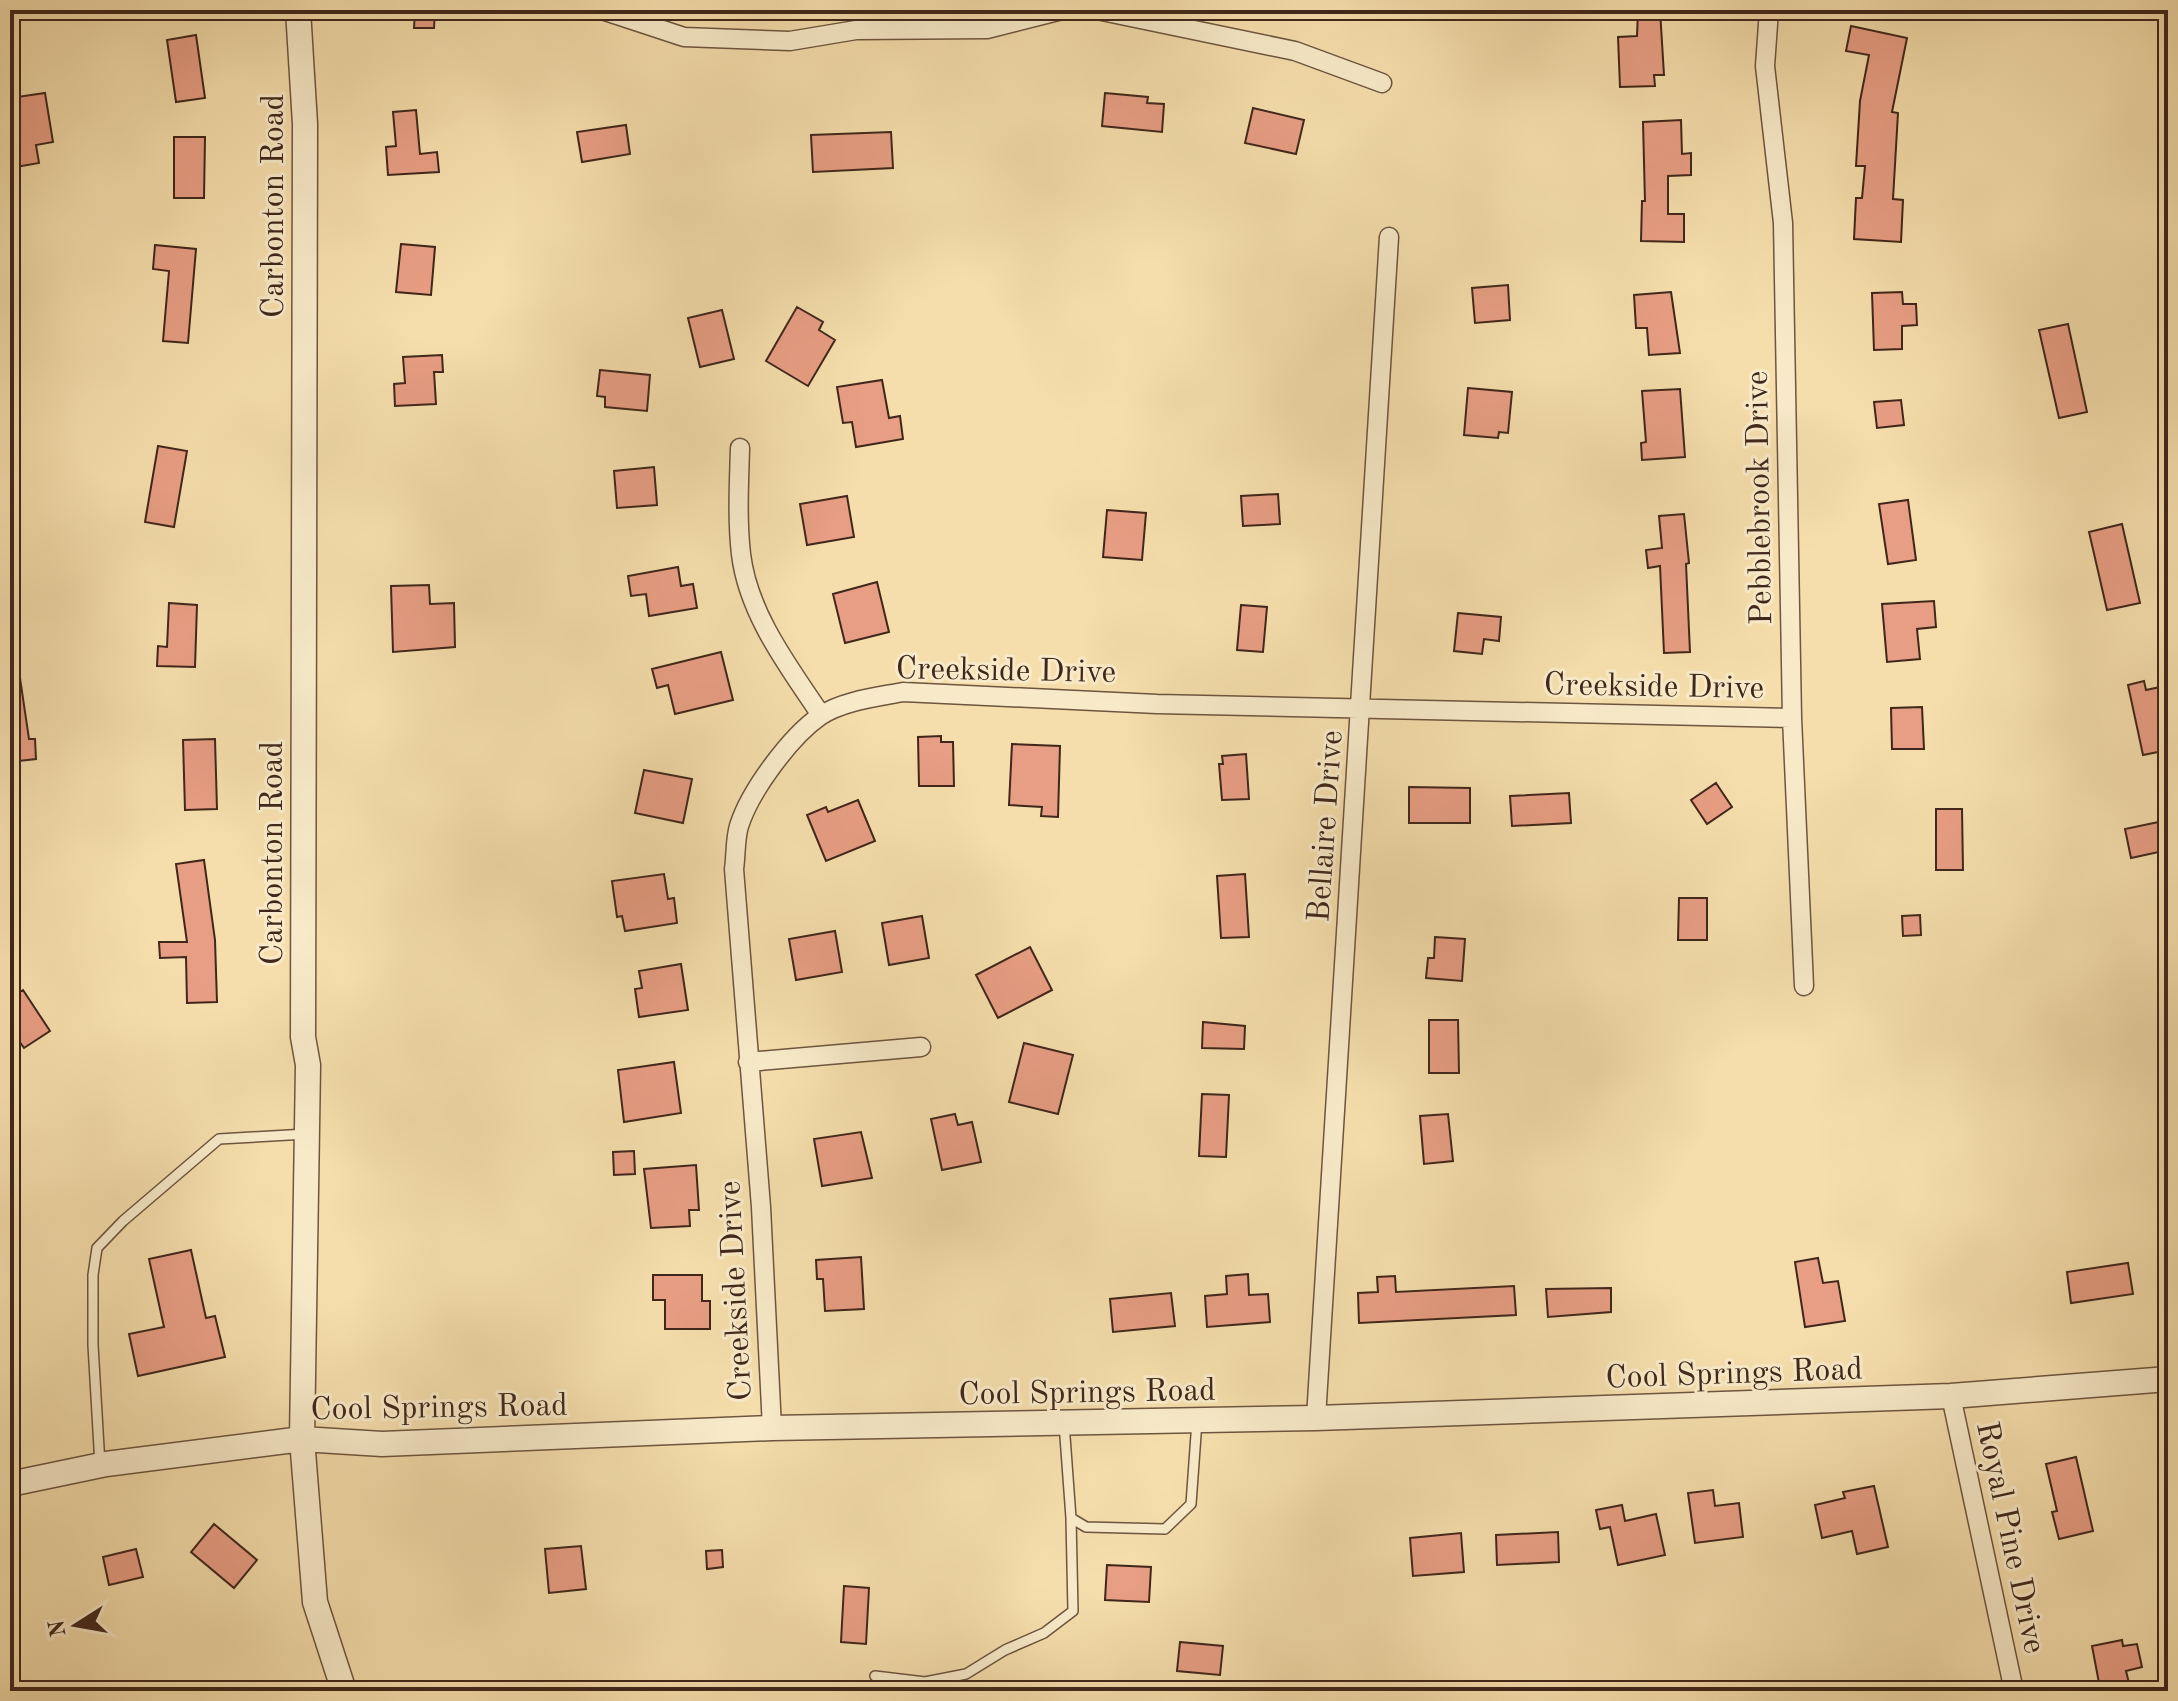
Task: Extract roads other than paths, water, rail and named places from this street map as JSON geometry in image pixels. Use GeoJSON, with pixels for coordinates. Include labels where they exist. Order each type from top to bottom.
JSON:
{"type":"FeatureCollection","features":[{"type":"Feature","properties":{"kind":"street","name":"Carbonton Road"},"geometry":{"type":"LineString","coordinates":[[298,10],[305,124],[303,1037],[308,1065],[302,1439],[315,1602],[344,1691]]}},
{"type":"Feature","properties":{"kind":"street"},"geometry":{"type":"LineString","coordinates":[[602,10],[684,37],[790,41],[856,30],[987,29],[1062,10]]}},
{"type":"Feature","properties":{"kind":"street"},"geometry":{"type":"LineString","coordinates":[[1097,10],[1295,51],[1382,83]]}},
{"type":"Feature","properties":{"kind":"street","name":"Pebblebrook Drive"},"geometry":{"type":"LineString","coordinates":[[1769,10],[1765,66],[1783,223],[1792,718],[1804,986]]}},
{"type":"Feature","properties":{"kind":"street","name":"Bellaire Drive"},"geometry":{"type":"LineString","coordinates":[[1316,1418],[1389,237]]}},
{"type":"Feature","properties":{"kind":"street"},"geometry":{"type":"LineString","coordinates":[[740,448],[741,557],[753,598],[768,631],[821,715]]}},
{"type":"Feature","properties":{"kind":"street","name":"Creekside Drive"},"geometry":{"type":"LineString","coordinates":[[772,1428],[761,1207],[734,869],[739,826],[784,749],[821,715],[866,699],[903,692],[1157,704],[1792,718]]}},
{"type":"Feature","properties":{"kind":"street"},"geometry":{"type":"LineString","coordinates":[[748,1062],[921,1047]]}},
{"type":"Feature","properties":{"kind":"street","name":"Cool Springs Road"},"geometry":{"type":"LineString","coordinates":[[10,1484],[100,1465],[302,1439],[382,1444],[772,1428],[1316,1418],[1951,1396],[2168,1379]]}},
{"type":"Feature","properties":{"kind":"street","name":"Royal Pine Drive"},"geometry":{"type":"LineString","coordinates":[[1951,1396],[2014,1691]]}},
{"type":"Feature","properties":{"kind":"lane"},"geometry":{"type":"LineString","coordinates":[[100,1465],[93,1345],[94,1256],[97,1248],[123,1221],[219,1139],[307,1134]]}},
{"type":"Feature","properties":{"kind":"lane"},"geometry":{"type":"LineString","coordinates":[[1071,1518],[1086,1527],[1165,1529],[1191,1504],[1197,1421]]}},
{"type":"Feature","properties":{"kind":"lane"},"geometry":{"type":"LineString","coordinates":[[875,1676],[925,1682],[966,1674],[1005,1650],[1044,1633],[1073,1611],[1071,1518],[1064,1423]]}}]}
